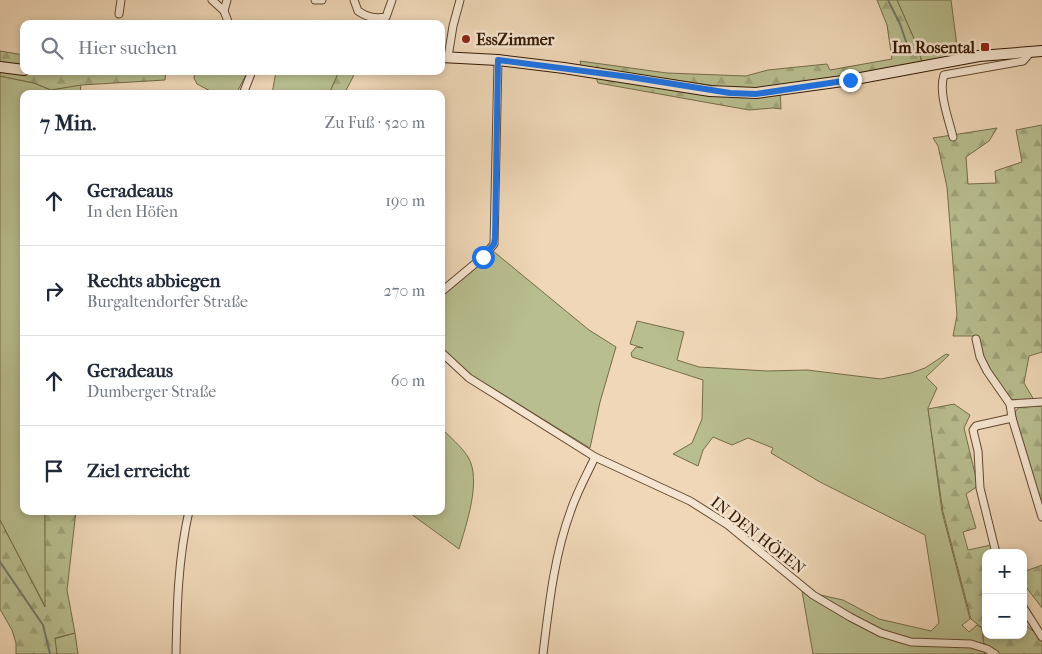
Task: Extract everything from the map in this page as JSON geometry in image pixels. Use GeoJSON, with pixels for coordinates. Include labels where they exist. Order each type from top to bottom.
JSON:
{"type":"FeatureCollection","features":[{"type":"Feature","properties":{"kind":"main road"},"geometry":{"type":"LineString","coordinates":[[445,57],[498,60],[630,77],[710,91],[756,94],[860,79],[979,56],[1037,51]]}},
{"type":"Feature","properties":{"kind":"main road"},"geometry":{"type":"LineString","coordinates":[[0,67],[20,70]]}},
{"type":"Feature","properties":{"kind":"street"},"geometry":{"type":"LineString","coordinates":[[118,14],[121,0]]}},
{"type":"Feature","properties":{"kind":"street"},"geometry":{"type":"LineString","coordinates":[[212,0],[224,11],[227,20]]}},
{"type":"Feature","properties":{"kind":"street"},"geometry":{"type":"LineString","coordinates":[[224,11],[227,0]]}},
{"type":"Feature","properties":{"kind":"street"},"geometry":{"type":"LineString","coordinates":[[315,0],[322,0]]}},
{"type":"Feature","properties":{"kind":"street"},"geometry":{"type":"LineString","coordinates":[[354,0],[358,11],[367,17],[377,19],[386,17],[392,0]]}},
{"type":"Feature","properties":{"kind":"street"},"geometry":{"type":"LineString","coordinates":[[445,54],[460,0]]}},
{"type":"Feature","properties":{"kind":"street"},"geometry":{"type":"LineString","coordinates":[[953,137],[941,82],[944,76],[1024,61],[1037,51]]}},
{"type":"Feature","properties":{"kind":"street"},"geometry":{"type":"LineString","coordinates":[[445,289],[483,257],[494,244],[498,60]]}},
{"type":"Feature","properties":{"kind":"street"},"geometry":{"type":"LineString","coordinates":[[245,90],[250,75]]}},
{"type":"Feature","properties":{"kind":"street"},"geometry":{"type":"LineString","coordinates":[[976,339],[980,357],[987,371],[1010,404],[1012,418],[1042,517]]}},
{"type":"Feature","properties":{"kind":"street","name":"IN DEN HÖFEN"},"geometry":{"type":"LineString","coordinates":[[445,356],[475,382],[595,457],[690,501],[728,525],[813,595],[881,633],[911,642],[971,644],[987,649],[995,654]]}},
{"type":"Feature","properties":{"kind":"street"},"geometry":{"type":"LineString","coordinates":[[1010,404],[1042,402]]}},
{"type":"Feature","properties":{"kind":"street"},"geometry":{"type":"LineString","coordinates":[[995,549],[980,488],[978,451],[973,430],[976,426],[1012,418]]}},
{"type":"Feature","properties":{"kind":"street"},"geometry":{"type":"LineString","coordinates":[[543,654],[552,583],[562,537],[571,508],[595,457]]}},
{"type":"Feature","properties":{"kind":"street"},"geometry":{"type":"LineString","coordinates":[[176,654],[179,566],[188,515]]}},
{"type":"Feature","properties":{"kind":"street"},"geometry":{"type":"LineString","coordinates":[[1027,613],[1042,637]]}},
{"type":"Feature","properties":{"kind":"green space"},"geometry":{"type":"Polygon","coordinates":[[[877,0],[897,0],[918,48],[922,63],[755,92],[581,66],[580,61],[667,73],[746,76],[768,70],[827,64],[830,70],[892,59],[887,25],[877,0]]]}},
{"type":"Feature","properties":{"kind":"green space"},"geometry":{"type":"Polygon","coordinates":[[[897,0],[951,0],[958,54],[922,63],[918,48],[897,0]]]}},
{"type":"Feature","properties":{"kind":"green space"},"geometry":{"type":"Polygon","coordinates":[[[0,51],[20,54],[20,75],[166,75],[165,80],[81,85],[51,90],[34,83],[0,76],[0,51]]]}},
{"type":"Feature","properties":{"kind":"green space"},"geometry":{"type":"Polygon","coordinates":[[[594,73],[709,92],[780,90],[781,109],[749,110],[598,83],[594,73]]]}},
{"type":"Feature","properties":{"kind":"green space"},"geometry":{"type":"Polygon","coordinates":[[[194,75],[246,75],[238,90],[208,90],[197,84],[194,75]]]}},
{"type":"Feature","properties":{"kind":"green space"},"geometry":{"type":"Polygon","coordinates":[[[275,75],[338,75],[331,90],[273,90],[275,75]]]}},
{"type":"Feature","properties":{"kind":"green space"},"geometry":{"type":"Polygon","coordinates":[[[337,75],[353,75],[346,90],[331,90],[337,75]]]}},
{"type":"Feature","properties":{"kind":"green space"},"geometry":{"type":"Polygon","coordinates":[[[0,76],[34,83],[51,90],[20,90],[20,515],[45,515],[46,608],[0,520],[0,76]]]}},
{"type":"Feature","properties":{"kind":"green space"},"geometry":{"type":"Polygon","coordinates":[[[81,84],[80,90],[51,90],[81,84]]]}},
{"type":"Feature","properties":{"kind":"green space"},"geometry":{"type":"Polygon","coordinates":[[[1042,125],[1042,352],[1029,356],[1024,383],[1034,400],[1014,400],[1009,398],[988,368],[976,336],[953,336],[957,315],[947,187],[938,146],[933,138],[997,128],[989,141],[966,157],[968,184],[996,183],[995,171],[1022,162],[1016,130],[1042,125]]]}},
{"type":"Feature","properties":{"kind":"green space"},"geometry":{"type":"Polygon","coordinates":[[[493,251],[589,330],[616,347],[600,402],[590,448],[471,375],[445,351],[445,294],[493,251]]]}},
{"type":"Feature","properties":{"kind":"green space"},"geometry":{"type":"Polygon","coordinates":[[[637,321],[684,332],[677,360],[699,367],[767,371],[807,370],[881,379],[911,373],[925,368],[946,354],[949,355],[926,377],[937,388],[928,408],[942,512],[970,619],[962,625],[969,632],[977,625],[982,628],[985,654],[813,654],[802,591],[843,600],[879,619],[931,631],[939,623],[925,535],[820,482],[771,453],[773,448],[748,438],[732,445],[713,437],[703,450],[698,466],[673,454],[692,443],[702,419],[703,380],[632,357],[631,353],[636,347],[643,348],[630,344],[637,321]]]}},
{"type":"Feature","properties":{"kind":"green space"},"geometry":{"type":"Polygon","coordinates":[[[954,404],[970,415],[964,428],[978,486],[966,494],[976,528],[963,532],[968,550],[991,545],[992,549],[982,549],[982,628],[971,619],[943,512],[928,409],[954,404]]]}},
{"type":"Feature","properties":{"kind":"green space"},"geometry":{"type":"Polygon","coordinates":[[[1020,406],[1042,406],[1042,507],[1017,426],[1015,412],[1020,406]]]}},
{"type":"Feature","properties":{"kind":"green space"},"geometry":{"type":"Polygon","coordinates":[[[445,432],[459,445],[468,457],[472,467],[473,490],[471,503],[459,549],[412,515],[445,515],[445,432]]]}},
{"type":"Feature","properties":{"kind":"green space"},"geometry":{"type":"Polygon","coordinates":[[[45,515],[76,515],[67,590],[75,633],[55,638],[57,654],[16,654],[16,643],[12,630],[0,609],[0,520],[45,607],[45,515]]]}},
{"type":"Feature","properties":{"kind":"green space"},"geometry":{"type":"Polygon","coordinates":[[[1042,565],[1042,608],[1027,588],[1027,571],[1042,565]]]}},
{"type":"Feature","properties":{"kind":"green space"},"geometry":{"type":"Polygon","coordinates":[[[1027,626],[1042,638],[1042,654],[985,654],[983,639],[1027,639],[1027,626]]]}},
{"type":"Feature","properties":{"kind":"green space"},"geometry":{"type":"Polygon","coordinates":[[[75,633],[78,654],[57,654],[54,639],[75,633]]]}},
{"type":"Feature","properties":{"kind":"waterway"},"geometry":{"type":"LineString","coordinates":[[888,0],[900,24],[910,53]]}},
{"type":"Feature","properties":{"kind":"waterway"},"geometry":{"type":"LineString","coordinates":[[0,562],[43,625],[50,654]]}},
{"type":"Feature","properties":{"kind":"place","name":"EssZimmer"},"geometry":{"type":"Point","coordinates":[466,39]}},
{"type":"Feature","properties":{"kind":"place","name":"Im Rosental"},"geometry":{"type":"Point","coordinates":[985,47]}},
{"type":"Feature","properties":{"kind":"route"},"geometry":{"type":"LineString","coordinates":[[483,257],[491,249],[495,238],[498,60],[630,77],[730,93],[756,94],[850,80]]}}]}
